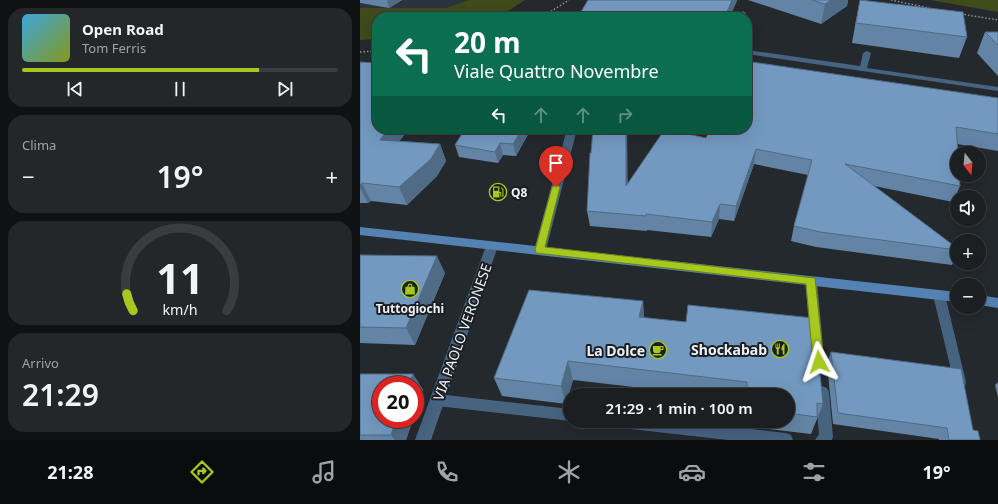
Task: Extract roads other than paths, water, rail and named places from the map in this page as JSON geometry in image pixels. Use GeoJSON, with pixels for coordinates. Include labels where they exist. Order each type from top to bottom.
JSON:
{"type":"FeatureCollection","features":[{"type":"Feature","properties":{"kind":"main road"},"geometry":{"type":"LineString","coordinates":[[360,231],[950,296]]}},
{"type":"Feature","properties":{"kind":"main road"},"geometry":{"type":"LineString","coordinates":[[986,301],[998,303]]}},
{"type":"Feature","properties":{"kind":"street"},"geometry":{"type":"LineString","coordinates":[[540,250],[571,134]]}},
{"type":"Feature","properties":{"kind":"street","name":"VIA PAOLO VERONESE"},"geometry":{"type":"LineString","coordinates":[[423,440],[492,246]]}},
{"type":"Feature","properties":{"kind":"lane"},"geometry":{"type":"LineString","coordinates":[[752,53],[998,89]]}},
{"type":"Feature","properties":{"kind":"lane"},"geometry":{"type":"LineString","coordinates":[[863,70],[866,53]]}},
{"type":"Feature","properties":{"kind":"lane"},"geometry":{"type":"LineString","coordinates":[[811,281],[826,437],[822,440]]}},
{"type":"Feature","properties":{"kind":"lane"},"geometry":{"type":"LineString","coordinates":[[938,295],[963,395]]}},
{"type":"Feature","properties":{"kind":"lane"},"geometry":{"type":"LineString","coordinates":[[437,400],[563,414]]}},
{"type":"Feature","properties":{"kind":"lane"},"geometry":{"type":"LineString","coordinates":[[682,428],[786,440]]}},
{"type":"Feature","properties":{"kind":"place","name":"Q8"},"geometry":{"type":"Point","coordinates":[498,192]}},
{"type":"Feature","properties":{"kind":"place","name":"Tuttogiochi"},"geometry":{"type":"Point","coordinates":[410,289]}},
{"type":"Feature","properties":{"kind":"place","name":"Shockabab"},"geometry":{"type":"Point","coordinates":[780,349]}},
{"type":"Feature","properties":{"kind":"place","name":"La Dolce"},"geometry":{"type":"Point","coordinates":[658,350]}}]}
